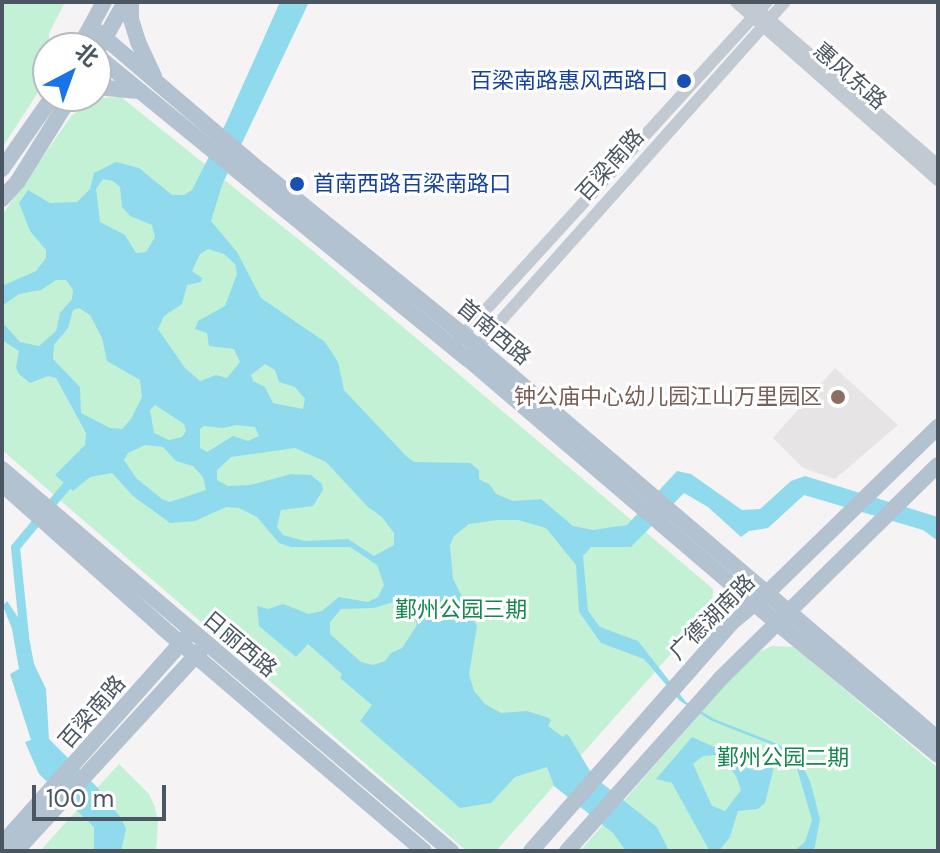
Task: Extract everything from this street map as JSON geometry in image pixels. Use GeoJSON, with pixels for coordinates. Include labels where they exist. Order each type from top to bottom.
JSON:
{"type":"FeatureCollection","features":[{"type":"Feature","properties":{"kind":"main road"},"geometry":{"type":"LineString","coordinates":[[88,32],[104,2]]}},
{"type":"Feature","properties":{"kind":"main road"},"geometry":{"type":"LineString","coordinates":[[108,32],[125,2]]}},
{"type":"Feature","properties":{"kind":"main road"},"geometry":{"type":"LineString","coordinates":[[131,2],[131,19],[138,42],[157,82]]}},
{"type":"Feature","properties":{"kind":"main road","name":"首南西路"},"geometry":{"type":"LineString","coordinates":[[91,26],[98,32]]}},
{"type":"Feature","properties":{"kind":"main road","name":"首南西路"},"geometry":{"type":"LineString","coordinates":[[112,44],[938,755]]}},
{"type":"Feature","properties":{"kind":"main road","name":"首南西路"},"geometry":{"type":"LineString","coordinates":[[112,67],[458,340]]}},
{"type":"Feature","properties":{"kind":"main road"},"geometry":{"type":"LineString","coordinates":[[112,86],[143,93]]}},
{"type":"Feature","properties":{"kind":"main road"},"geometry":{"type":"LineString","coordinates":[[2,169],[55,112]]}},
{"type":"Feature","properties":{"kind":"main road"},"geometry":{"type":"LineString","coordinates":[[2,199],[18,181],[60,112]]}},
{"type":"Feature","properties":{"kind":"main road","name":"广德湖南路"},"geometry":{"type":"LineString","coordinates":[[531,851],[731,623],[760,599],[938,427]]}},
{"type":"Feature","properties":{"kind":"main road"},"geometry":{"type":"LineString","coordinates":[[567,851],[754,645],[938,465]]}},
{"type":"Feature","properties":{"kind":"main road","name":"日丽西路"},"geometry":{"type":"LineString","coordinates":[[2,469],[26,497],[424,851]]}},
{"type":"Feature","properties":{"kind":"main road","name":"日丽西路"},"geometry":{"type":"LineString","coordinates":[[2,484],[26,497]]}},
{"type":"Feature","properties":{"kind":"main road","name":"首南西路"},"geometry":{"type":"LineString","coordinates":[[782,618],[938,739]]}},
{"type":"Feature","properties":{"kind":"main road","name":"百梁南路"},"geometry":{"type":"LineString","coordinates":[[16,851],[58,794],[94,754],[186,637]]}},
{"type":"Feature","properties":{"kind":"main road","name":"日丽西路"},"geometry":{"type":"LineString","coordinates":[[201,650],[451,851]]}},
{"type":"Feature","properties":{"kind":"main road","name":"百梁南路"},"geometry":{"type":"LineString","coordinates":[[94,754],[201,650]]}},
{"type":"Feature","properties":{"kind":"main road","name":"百梁南路"},"geometry":{"type":"LineString","coordinates":[[2,844],[58,794]]}},
{"type":"Feature","properties":{"kind":"street","name":"惠风东路"},"geometry":{"type":"LineString","coordinates":[[736,2],[760,13],[938,180]]}},
{"type":"Feature","properties":{"kind":"street","name":"百梁南路"},"geometry":{"type":"LineString","coordinates":[[458,340],[760,13],[785,2]]}},
{"type":"Feature","properties":{"kind":"street","name":"百梁南路"},"geometry":{"type":"LineString","coordinates":[[473,353],[760,13]]}},
{"type":"Feature","properties":{"kind":"street"},"geometry":{"type":"LineString","coordinates":[[760,13],[938,165]]}},
{"type":"Feature","properties":{"kind":"shaded area","name":"钟公庙中心幼儿园江山万里园区"},"geometry":{"type":"Polygon","coordinates":[[[835,368],[898,425],[835,479],[803,468],[773,438],[835,368]]]}},
{"type":"Feature","properties":{"kind":"green space"},"geometry":{"type":"Polygon","coordinates":[[[2,2],[65,2],[50,32],[32,32],[32,102],[2,148],[2,2]]]}},
{"type":"Feature","properties":{"kind":"green space","name":"鄞州公园三期"},"geometry":{"type":"Polygon","coordinates":[[[112,97],[121,97],[313,251],[713,589],[711,616],[677,647],[496,851],[467,851],[462,847],[2,450],[2,215],[72,115],[77,112],[112,112],[112,97]]]}},
{"type":"Feature","properties":{"kind":"green space","name":"鄞州公园二期"},"geometry":{"type":"Polygon","coordinates":[[[772,646],[794,647],[938,768],[938,851],[580,851],[750,656],[772,646]]]}},
{"type":"Feature","properties":{"kind":"green space"},"geometry":{"type":"Polygon","coordinates":[[[119,764],[149,794],[154,805],[158,821],[156,851],[40,851],[119,764]]]}},
{"type":"Feature","properties":{"kind":"water"},"geometry":{"type":"Polygon","coordinates":[[[280,2],[309,2],[222,185],[211,221],[237,252],[261,298],[325,342],[338,362],[344,390],[414,462],[470,463],[479,470],[479,479],[490,485],[496,494],[513,501],[541,499],[573,526],[593,530],[627,525],[677,471],[691,474],[742,510],[760,509],[791,481],[805,476],[938,517],[938,541],[923,530],[804,495],[768,528],[749,531],[741,537],[708,507],[684,493],[631,547],[591,547],[583,556],[588,611],[600,627],[638,641],[686,702],[714,719],[778,744],[800,761],[810,781],[820,819],[814,851],[794,851],[805,842],[812,820],[796,765],[773,745],[712,721],[680,701],[644,659],[601,643],[579,612],[576,565],[546,528],[518,520],[469,524],[454,536],[450,545],[453,579],[477,626],[469,674],[474,691],[485,704],[501,713],[527,711],[549,718],[548,726],[563,737],[566,734],[569,736],[593,776],[657,827],[669,851],[626,851],[613,833],[554,786],[547,767],[515,777],[491,803],[460,808],[360,721],[372,705],[340,678],[342,674],[308,644],[296,657],[259,626],[257,606],[268,609],[283,604],[309,614],[322,611],[339,597],[368,602],[378,597],[384,585],[377,565],[350,547],[291,547],[279,543],[257,517],[239,508],[226,507],[195,521],[170,523],[133,496],[112,473],[90,477],[73,491],[55,475],[85,445],[86,433],[56,378],[48,376],[30,383],[19,374],[16,368],[19,351],[2,340],[2,322],[20,342],[39,346],[56,331],[60,313],[72,299],[73,290],[66,280],[56,280],[41,290],[19,294],[2,306],[2,286],[36,271],[46,258],[46,250],[30,231],[19,203],[28,190],[50,203],[77,202],[90,189],[94,173],[116,162],[139,168],[172,195],[184,195],[192,190],[280,2]],[[103,179],[96,189],[100,222],[125,235],[136,253],[146,252],[155,237],[152,225],[130,216],[122,207],[120,187],[113,181],[103,179]],[[208,249],[200,254],[192,271],[202,278],[201,282],[187,285],[182,304],[164,316],[158,329],[185,368],[200,381],[216,375],[227,378],[240,362],[234,349],[209,346],[207,333],[195,329],[198,321],[225,306],[237,274],[235,264],[224,254],[208,249]],[[79,308],[73,310],[68,328],[54,345],[53,359],[80,387],[81,413],[110,428],[122,429],[142,397],[140,380],[107,361],[102,338],[90,315],[79,308]],[[265,364],[251,375],[253,381],[265,387],[273,403],[303,409],[305,399],[295,387],[279,382],[275,370],[265,364]],[[155,405],[150,410],[154,433],[169,440],[182,437],[186,431],[184,424],[155,405]],[[204,426],[200,429],[200,448],[207,452],[233,436],[248,441],[259,436],[255,427],[204,426]],[[145,445],[128,453],[124,460],[136,478],[170,502],[206,490],[203,477],[193,466],[176,461],[163,447],[145,445]],[[295,448],[231,457],[217,470],[217,480],[228,486],[250,485],[291,474],[311,475],[322,484],[323,490],[313,506],[281,510],[277,527],[283,535],[305,541],[348,539],[374,556],[394,545],[394,533],[382,517],[368,507],[326,462],[295,448]],[[393,602],[374,608],[341,609],[330,622],[330,634],[361,662],[373,665],[385,661],[391,653],[402,648],[417,625],[414,614],[393,602]]]}},
{"type":"Feature","properties":{"kind":"water"},"geometry":{"type":"Polygon","coordinates":[[[7,601],[28,632],[34,664],[46,689],[49,739],[96,786],[121,818],[126,829],[121,851],[94,851],[94,827],[39,774],[25,742],[31,740],[10,674],[19,669],[12,629],[3,606],[7,601]]]}},
{"type":"Feature","properties":{"kind":"water"},"geometry":{"type":"Polygon","coordinates":[[[692,737],[728,753],[747,768],[759,771],[770,764],[774,767],[765,803],[758,809],[738,811],[730,837],[719,851],[709,850],[672,783],[656,779],[692,737]],[[703,756],[693,764],[712,806],[725,811],[741,790],[736,776],[723,758],[703,756]]]}},
{"type":"Feature","properties":{"kind":"waterway"},"geometry":{"type":"LineString","coordinates":[[24,636],[15,547],[74,476]]}},
{"type":"Feature","properties":{"kind":"place","name":"百梁南路惠风西路口"},"geometry":{"type":"Point","coordinates":[684,81]}},
{"type":"Feature","properties":{"kind":"place","name":"首南西路百梁南路口"},"geometry":{"type":"Point","coordinates":[297,184]}},
{"type":"Feature","properties":{"kind":"place","name":"钟公庙中心幼儿园江山万里园区"},"geometry":{"type":"Point","coordinates":[838,397]}}]}
